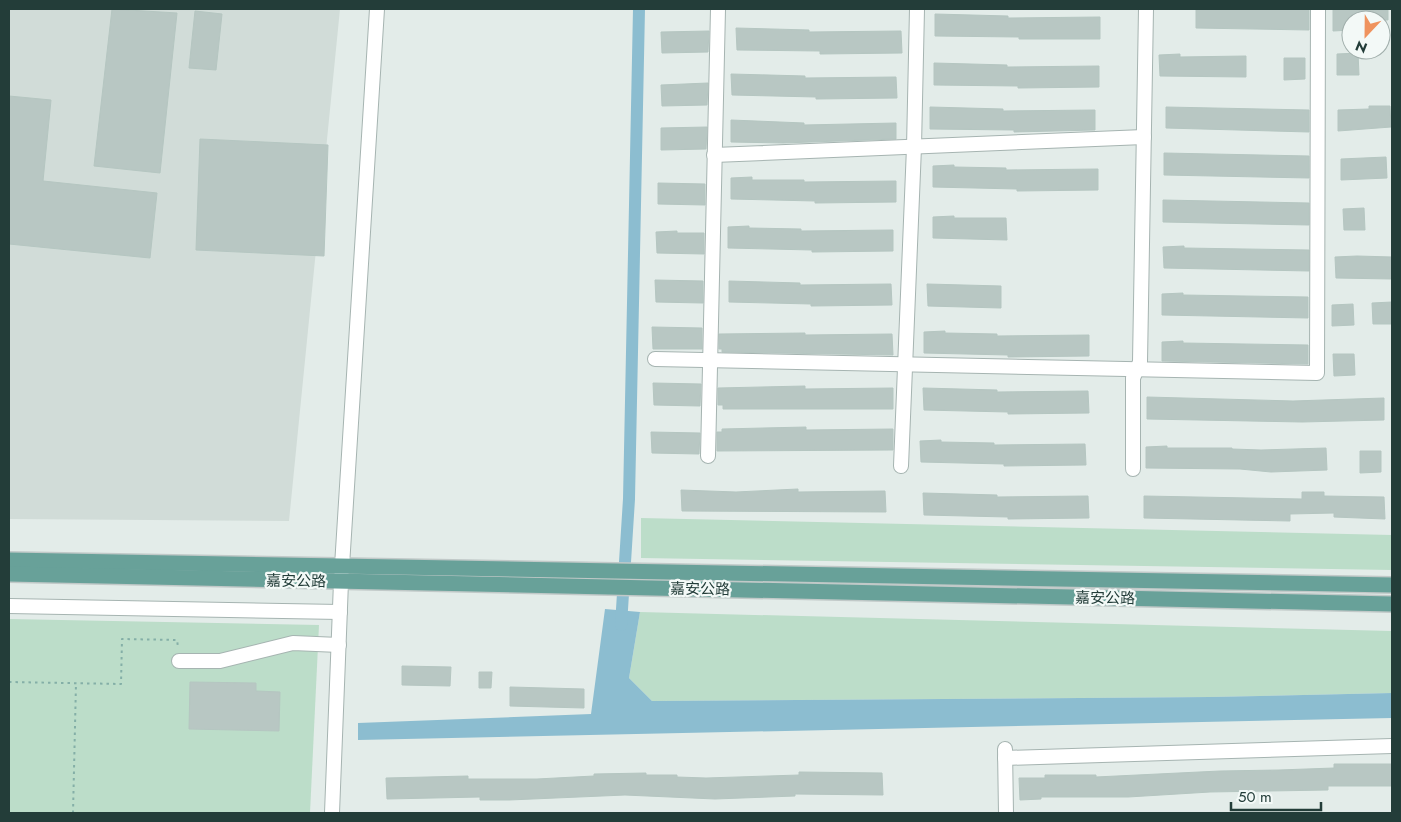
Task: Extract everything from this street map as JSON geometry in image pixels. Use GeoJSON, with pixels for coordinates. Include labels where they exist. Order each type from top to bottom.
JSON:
{"type":"FeatureCollection","features":[{"type":"Feature","properties":{"kind":"main road","name":"嘉安公路"},"geometry":{"type":"LineString","coordinates":[[9,560],[606,587],[1392,604]]}},
{"type":"Feature","properties":{"kind":"main road","name":"嘉安公路"},"geometry":{"type":"LineString","coordinates":[[9,574],[647,572],[1392,585]]}},
{"type":"Feature","properties":{"kind":"street"},"geometry":{"type":"LineString","coordinates":[[332,813],[338,645],[377,9]]}},
{"type":"Feature","properties":{"kind":"street"},"geometry":{"type":"LineString","coordinates":[[708,456],[718,9]]}},
{"type":"Feature","properties":{"kind":"street"},"geometry":{"type":"LineString","coordinates":[[901,466],[914,147],[917,9]]}},
{"type":"Feature","properties":{"kind":"street"},"geometry":{"type":"LineString","coordinates":[[1133,469],[1133,378],[1140,362],[1146,9]]}},
{"type":"Feature","properties":{"kind":"street"},"geometry":{"type":"LineString","coordinates":[[655,359],[1317,373],[1318,9]]}},
{"type":"Feature","properties":{"kind":"street"},"geometry":{"type":"LineString","coordinates":[[714,155],[1144,137]]}},
{"type":"Feature","properties":{"kind":"street"},"geometry":{"type":"LineString","coordinates":[[9,606],[340,612]]}},
{"type":"Feature","properties":{"kind":"street"},"geometry":{"type":"LineString","coordinates":[[179,661],[220,661],[292,643],[338,645]]}},
{"type":"Feature","properties":{"kind":"street"},"geometry":{"type":"LineString","coordinates":[[1006,813],[1005,753],[1392,746]]}},
{"type":"Feature","properties":{"kind":"path"},"geometry":{"type":"LineString","coordinates":[[9,682],[122,684],[122,639],[177,640],[179,661]]}},
{"type":"Feature","properties":{"kind":"path"},"geometry":{"type":"LineString","coordinates":[[73,813],[76,683]]}},
{"type":"Feature","properties":{"kind":"shaded area"},"geometry":{"type":"Polygon","coordinates":[[[9,9],[340,9],[289,521],[9,519],[9,9]]]}},
{"type":"Feature","properties":{"kind":"green space"},"geometry":{"type":"Polygon","coordinates":[[[641,518],[1392,535],[1392,570],[641,558],[641,518]]]}},
{"type":"Feature","properties":{"kind":"green space"},"geometry":{"type":"Polygon","coordinates":[[[640,612],[1392,631],[1392,693],[1210,697],[652,701],[629,678],[640,612]]]}},
{"type":"Feature","properties":{"kind":"green space"},"geometry":{"type":"Polygon","coordinates":[[[9,619],[319,625],[310,813],[9,813],[9,619]]]}},
{"type":"Feature","properties":{"kind":"water"},"geometry":{"type":"Polygon","coordinates":[[[605,609],[640,612],[629,678],[652,701],[1210,697],[1392,693],[1392,718],[358,740],[358,723],[591,714],[605,609]]]}},
{"type":"Feature","properties":{"kind":"building"},"geometry":{"type":"Polygon","coordinates":[[[112,9],[177,13],[160,173],[94,166],[112,9]]]}},
{"type":"Feature","properties":{"kind":"building"},"geometry":{"type":"Polygon","coordinates":[[[1196,9],[1309,9],[1309,30],[1196,28],[1196,9]]]}},
{"type":"Feature","properties":{"kind":"building"},"geometry":{"type":"Polygon","coordinates":[[[1333,9],[1388,10],[1341,10],[1341,31],[1333,31],[1333,9]]]}},
{"type":"Feature","properties":{"kind":"building"},"geometry":{"type":"Polygon","coordinates":[[[195,11],[222,14],[216,70],[189,68],[195,11]]]}},
{"type":"Feature","properties":{"kind":"building"},"geometry":{"type":"Polygon","coordinates":[[[935,14],[1008,16],[1008,18],[1100,17],[1100,39],[935,36],[935,14]]]}},
{"type":"Feature","properties":{"kind":"building"},"geometry":{"type":"Polygon","coordinates":[[[736,28],[809,30],[809,32],[901,31],[902,53],[820,54],[820,51],[737,50],[736,28]]]}},
{"type":"Feature","properties":{"kind":"building"},"geometry":{"type":"Polygon","coordinates":[[[709,31],[708,52],[662,53],[661,32],[709,31]]]}},
{"type":"Feature","properties":{"kind":"building"},"geometry":{"type":"Polygon","coordinates":[[[1180,54],[1180,57],[1246,56],[1246,77],[1160,76],[1159,55],[1180,54]]]}},
{"type":"Feature","properties":{"kind":"building"},"geometry":{"type":"Polygon","coordinates":[[[1337,54],[1341,54],[1341,60],[1358,60],[1359,75],[1337,75],[1337,54]]]}},
{"type":"Feature","properties":{"kind":"building"},"geometry":{"type":"Polygon","coordinates":[[[1284,58],[1305,58],[1305,79],[1284,80],[1284,58]]]}},
{"type":"Feature","properties":{"kind":"building"},"geometry":{"type":"Polygon","coordinates":[[[934,63],[1007,65],[1007,67],[1099,66],[1099,87],[1018,88],[1018,86],[934,85],[934,63]]]}},
{"type":"Feature","properties":{"kind":"building"},"geometry":{"type":"Polygon","coordinates":[[[731,74],[805,76],[805,78],[896,77],[897,98],[816,99],[816,97],[732,95],[731,74]]]}},
{"type":"Feature","properties":{"kind":"building"},"geometry":{"type":"Polygon","coordinates":[[[708,83],[707,105],[662,106],[661,85],[708,83]]]}},
{"type":"Feature","properties":{"kind":"building"},"geometry":{"type":"Polygon","coordinates":[[[9,96],[51,100],[43,181],[157,193],[150,258],[9,244],[9,96]]]}},
{"type":"Feature","properties":{"kind":"building"},"geometry":{"type":"Polygon","coordinates":[[[1369,106],[1390,106],[1391,127],[1338,131],[1338,110],[1369,109],[1369,106]]]}},
{"type":"Feature","properties":{"kind":"building"},"geometry":{"type":"Polygon","coordinates":[[[930,107],[1003,109],[1003,111],[1095,110],[1095,130],[1014,132],[1014,130],[930,129],[930,107]]]}},
{"type":"Feature","properties":{"kind":"building"},"geometry":{"type":"Polygon","coordinates":[[[1166,107],[1309,110],[1309,132],[1166,128],[1166,107]]]}},
{"type":"Feature","properties":{"kind":"building"},"geometry":{"type":"Polygon","coordinates":[[[731,120],[804,123],[804,125],[896,123],[896,139],[783,143],[731,142],[731,120]]]}},
{"type":"Feature","properties":{"kind":"building"},"geometry":{"type":"Polygon","coordinates":[[[707,127],[706,149],[661,150],[661,128],[707,127]]]}},
{"type":"Feature","properties":{"kind":"building"},"geometry":{"type":"Polygon","coordinates":[[[200,139],[328,145],[324,256],[196,250],[200,139]]]}},
{"type":"Feature","properties":{"kind":"building"},"geometry":{"type":"Polygon","coordinates":[[[1164,153],[1309,156],[1309,178],[1164,175],[1164,153]]]}},
{"type":"Feature","properties":{"kind":"building"},"geometry":{"type":"Polygon","coordinates":[[[1386,157],[1387,178],[1341,180],[1341,159],[1386,157]]]}},
{"type":"Feature","properties":{"kind":"building"},"geometry":{"type":"Polygon","coordinates":[[[954,165],[954,167],[1006,168],[1006,170],[1098,169],[1098,190],[1017,191],[1017,189],[933,187],[933,166],[954,165]]]}},
{"type":"Feature","properties":{"kind":"building"},"geometry":{"type":"Polygon","coordinates":[[[752,177],[752,180],[804,180],[804,182],[896,181],[896,202],[815,203],[815,201],[731,199],[731,178],[752,177]]]}},
{"type":"Feature","properties":{"kind":"building"},"geometry":{"type":"Polygon","coordinates":[[[658,183],[705,184],[705,205],[658,204],[658,183]]]}},
{"type":"Feature","properties":{"kind":"building"},"geometry":{"type":"Polygon","coordinates":[[[1163,200],[1309,203],[1309,225],[1163,222],[1163,200]]]}},
{"type":"Feature","properties":{"kind":"building"},"geometry":{"type":"Polygon","coordinates":[[[1364,208],[1365,230],[1344,230],[1343,209],[1364,208]]]}},
{"type":"Feature","properties":{"kind":"building"},"geometry":{"type":"Polygon","coordinates":[[[954,216],[954,218],[1006,218],[1007,240],[933,238],[933,217],[954,216]]]}},
{"type":"Feature","properties":{"kind":"building"},"geometry":{"type":"Polygon","coordinates":[[[749,226],[749,228],[801,229],[801,231],[893,230],[893,251],[812,252],[812,250],[728,248],[728,227],[749,226]]]}},
{"type":"Feature","properties":{"kind":"building"},"geometry":{"type":"Polygon","coordinates":[[[677,231],[677,233],[704,233],[704,254],[657,253],[656,232],[677,231]]]}},
{"type":"Feature","properties":{"kind":"building"},"geometry":{"type":"Polygon","coordinates":[[[1184,246],[1184,248],[1309,250],[1309,271],[1164,268],[1163,247],[1184,246]]]}},
{"type":"Feature","properties":{"kind":"building"},"geometry":{"type":"Polygon","coordinates":[[[1335,257],[1392,257],[1392,279],[1336,278],[1335,257]]]}},
{"type":"Feature","properties":{"kind":"building"},"geometry":{"type":"Polygon","coordinates":[[[655,280],[703,281],[703,303],[656,302],[655,280]]]}},
{"type":"Feature","properties":{"kind":"building"},"geometry":{"type":"Polygon","coordinates":[[[729,281],[800,283],[800,285],[891,284],[892,305],[811,306],[811,304],[729,302],[729,281]]]}},
{"type":"Feature","properties":{"kind":"building"},"geometry":{"type":"Polygon","coordinates":[[[927,284],[1001,286],[1001,308],[928,306],[927,284]]]}},
{"type":"Feature","properties":{"kind":"building"},"geometry":{"type":"Polygon","coordinates":[[[1183,293],[1183,295],[1308,297],[1308,318],[1162,315],[1162,294],[1183,293]]]}},
{"type":"Feature","properties":{"kind":"building"},"geometry":{"type":"Polygon","coordinates":[[[1392,302],[1392,324],[1373,324],[1372,303],[1392,302]]]}},
{"type":"Feature","properties":{"kind":"building"},"geometry":{"type":"Polygon","coordinates":[[[1353,304],[1354,325],[1332,326],[1332,305],[1353,304]]]}},
{"type":"Feature","properties":{"kind":"building"},"geometry":{"type":"Polygon","coordinates":[[[652,327],[702,328],[702,349],[653,349],[652,327]]]}},
{"type":"Feature","properties":{"kind":"building"},"geometry":{"type":"Polygon","coordinates":[[[945,331],[945,333],[997,334],[997,336],[1089,335],[1089,356],[1008,357],[1008,355],[924,353],[924,332],[945,331]]]}},
{"type":"Feature","properties":{"kind":"building"},"geometry":{"type":"Polygon","coordinates":[[[805,333],[805,335],[892,334],[893,355],[722,352],[722,349],[719,349],[719,334],[805,333]]]}},
{"type":"Feature","properties":{"kind":"building"},"geometry":{"type":"Polygon","coordinates":[[[1183,341],[1183,343],[1308,345],[1308,364],[1162,361],[1162,342],[1183,341]]]}},
{"type":"Feature","properties":{"kind":"building"},"geometry":{"type":"Polygon","coordinates":[[[1333,354],[1354,354],[1355,375],[1334,376],[1333,354]]]}},
{"type":"Feature","properties":{"kind":"building"},"geometry":{"type":"Polygon","coordinates":[[[653,383],[701,384],[700,406],[654,405],[653,383]]]}},
{"type":"Feature","properties":{"kind":"building"},"geometry":{"type":"Polygon","coordinates":[[[805,386],[805,389],[893,388],[893,409],[723,409],[723,405],[718,405],[718,388],[805,386]]]}},
{"type":"Feature","properties":{"kind":"building"},"geometry":{"type":"Polygon","coordinates":[[[923,388],[997,390],[997,392],[1088,391],[1089,413],[1008,414],[1008,412],[924,410],[923,388]]]}},
{"type":"Feature","properties":{"kind":"building"},"geometry":{"type":"Polygon","coordinates":[[[1147,397],[1293,401],[1384,398],[1384,420],[1302,422],[1147,419],[1147,397]]]}},
{"type":"Feature","properties":{"kind":"building"},"geometry":{"type":"Polygon","coordinates":[[[806,427],[806,430],[893,429],[893,450],[717,451],[717,432],[722,432],[722,429],[806,427]]]}},
{"type":"Feature","properties":{"kind":"building"},"geometry":{"type":"Polygon","coordinates":[[[651,432],[700,433],[699,454],[652,453],[651,432]]]}},
{"type":"Feature","properties":{"kind":"building"},"geometry":{"type":"Polygon","coordinates":[[[941,440],[941,442],[994,443],[994,445],[1085,444],[1086,465],[1004,466],[1004,464],[921,462],[920,441],[941,440]]]}},
{"type":"Feature","properties":{"kind":"building"},"geometry":{"type":"Polygon","coordinates":[[[1167,446],[1167,448],[1261,450],[1326,448],[1327,470],[1271,472],[1240,469],[1146,468],[1146,447],[1167,446]]]}},
{"type":"Feature","properties":{"kind":"building"},"geometry":{"type":"Polygon","coordinates":[[[1360,451],[1381,451],[1381,472],[1360,473],[1360,451]]]}},
{"type":"Feature","properties":{"kind":"building"},"geometry":{"type":"Polygon","coordinates":[[[798,489],[798,492],[885,491],[886,512],[682,511],[681,490],[736,492],[798,489]]]}},
{"type":"Feature","properties":{"kind":"building"},"geometry":{"type":"Polygon","coordinates":[[[1302,492],[1324,492],[1324,496],[1384,497],[1385,519],[1334,517],[1334,513],[1290,514],[1290,521],[1144,518],[1144,496],[1302,499],[1302,492]]]}},
{"type":"Feature","properties":{"kind":"building"},"geometry":{"type":"Polygon","coordinates":[[[923,493],[997,495],[997,497],[1088,496],[1089,518],[1008,519],[1008,517],[924,515],[923,493]]]}},
{"type":"Feature","properties":{"kind":"building"},"geometry":{"type":"Polygon","coordinates":[[[402,666],[451,667],[450,686],[402,685],[402,666]]]}},
{"type":"Feature","properties":{"kind":"building"},"geometry":{"type":"Polygon","coordinates":[[[479,672],[492,672],[491,688],[479,688],[479,672]]]}},
{"type":"Feature","properties":{"kind":"building"},"geometry":{"type":"Polygon","coordinates":[[[190,682],[256,683],[256,691],[280,692],[279,731],[189,729],[190,682]]]}},
{"type":"Feature","properties":{"kind":"building"},"geometry":{"type":"Polygon","coordinates":[[[510,687],[584,689],[584,708],[510,706],[510,687]]]}},
{"type":"Feature","properties":{"kind":"building"},"geometry":{"type":"Polygon","coordinates":[[[1334,764],[1392,764],[1392,786],[1328,786],[1328,790],[1210,792],[1128,797],[1041,797],[1041,799],[1020,800],[1019,778],[1045,778],[1045,775],[1096,775],[1096,777],[1334,768],[1334,764]]]}},
{"type":"Feature","properties":{"kind":"building"},"geometry":{"type":"Polygon","coordinates":[[[799,772],[882,773],[883,795],[795,794],[795,796],[715,799],[625,795],[509,800],[480,800],[480,797],[387,799],[386,778],[468,776],[468,779],[537,779],[594,776],[594,774],[646,773],[646,775],[677,775],[677,777],[706,778],[799,775],[799,772]]]}},
{"type":"Feature","properties":{"kind":"waterway"},"geometry":{"type":"LineString","coordinates":[[621,625],[629,499],[639,9]]}}]}
